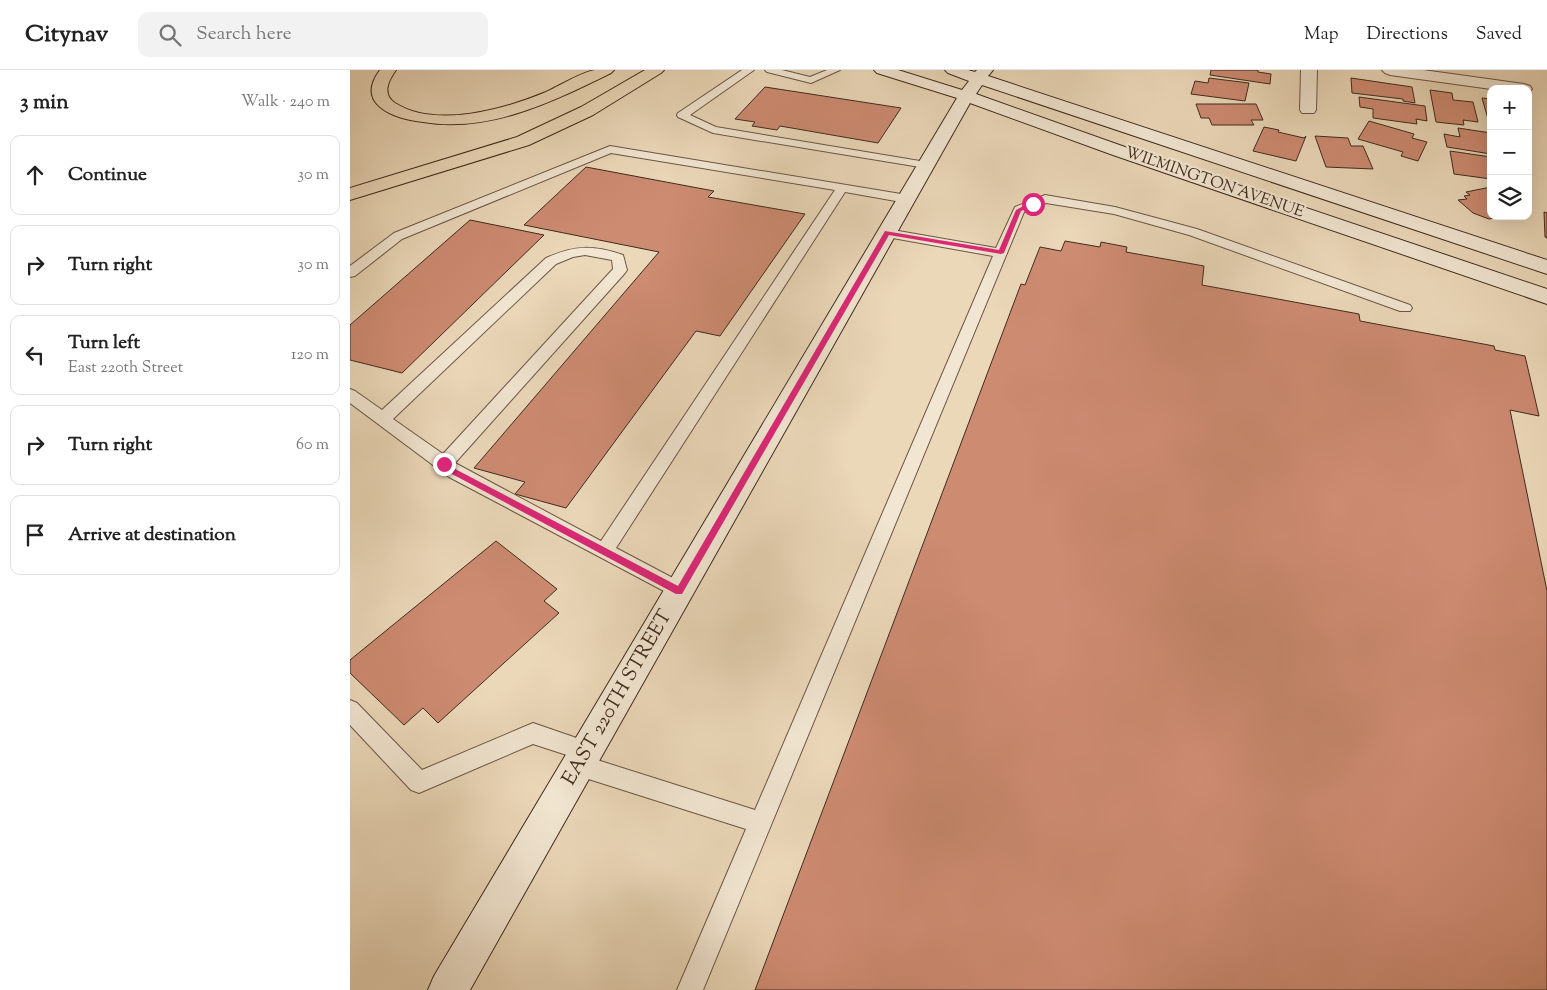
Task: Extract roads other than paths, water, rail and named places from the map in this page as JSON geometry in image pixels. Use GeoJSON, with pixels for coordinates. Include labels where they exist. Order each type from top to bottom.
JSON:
{"type":"FeatureCollection","features":[{"type":"Feature","properties":{"kind":"highway"},"geometry":{"type":"LineString","coordinates":[[388,70],[380,82],[379,90],[382,99],[388,105],[406,114],[442,121],[500,115],[526,107],[606,70]]}},
{"type":"Feature","properties":{"kind":"highway"},"geometry":{"type":"LineString","coordinates":[[350,194],[523,140],[587,112],[656,70]]}},
{"type":"Feature","properties":{"kind":"main road","name":"WILMINGTON AVENUE"},"geometry":{"type":"LineString","coordinates":[[882,70],[966,96],[1119,151],[1547,296]]}},
{"type":"Feature","properties":{"kind":"main road","name":"WILMINGTON AVENUE"},"geometry":{"type":"LineString","coordinates":[[953,70],[983,74],[1138,132],[1547,267]]}},
{"type":"Feature","properties":{"kind":"main road"},"geometry":{"type":"LineString","coordinates":[[1308,110],[1309,70]]}},
{"type":"Feature","properties":{"kind":"main road"},"geometry":{"type":"LineString","coordinates":[[1390,70],[1495,85]]}},
{"type":"Feature","properties":{"kind":"main road","name":"EAST 220TH STREET"},"geometry":{"type":"LineString","coordinates":[[448,990],[966,96],[983,74]]}},
{"type":"Feature","properties":{"kind":"lane"},"geometry":{"type":"LineString","coordinates":[[749,70],[682,116],[712,130],[926,165]]}},
{"type":"Feature","properties":{"kind":"lane"},"geometry":{"type":"LineString","coordinates":[[770,70],[811,80],[835,70]]}},
{"type":"Feature","properties":{"kind":"lane"},"geometry":{"type":"LineString","coordinates":[[350,273],[398,236],[610,149],[907,199]]}},
{"type":"Feature","properties":{"kind":"lane"},"geometry":{"type":"LineString","coordinates":[[604,551],[842,188]]}},
{"type":"Feature","properties":{"kind":"lane"},"geometry":{"type":"LineString","coordinates":[[690,990],[1019,210],[1045,199],[1115,211],[1193,232],[1405,308]]}},
{"type":"Feature","properties":{"kind":"lane"},"geometry":{"type":"LineString","coordinates":[[887,233],[1001,253]]}},
{"type":"Feature","properties":{"kind":"lane"},"geometry":{"type":"LineString","coordinates":[[383,419],[551,261],[566,254],[598,250],[618,258],[620,270],[444,464]]}},
{"type":"Feature","properties":{"kind":"lane"},"geometry":{"type":"LineString","coordinates":[[350,395],[455,472],[679,591]]}},
{"type":"Feature","properties":{"kind":"lane"},"geometry":{"type":"LineString","coordinates":[[350,710],[418,782],[533,733],[583,758],[760,823]]}}]}
